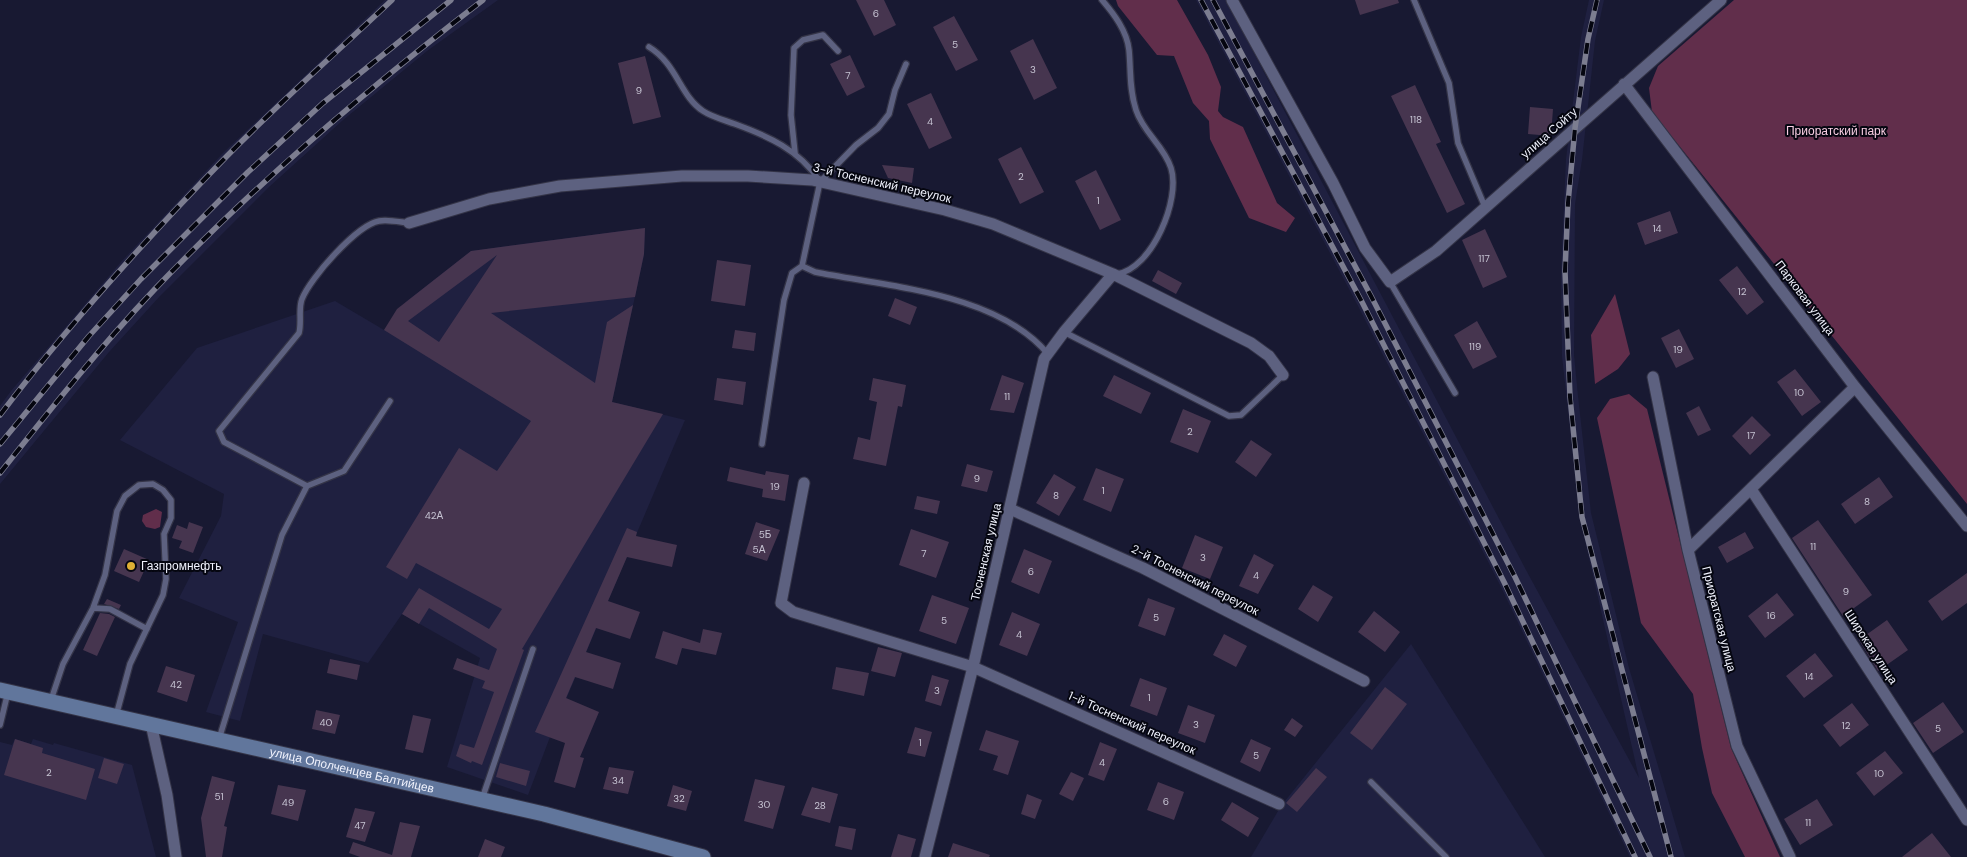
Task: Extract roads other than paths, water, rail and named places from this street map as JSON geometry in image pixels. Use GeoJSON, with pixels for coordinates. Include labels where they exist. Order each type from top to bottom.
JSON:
{"type":"FeatureCollection","features":[{"type":"Feature","properties":{"kind":"main road","name":"улица Ополченцев Балтийцев"},"geometry":{"type":"LineString","coordinates":[[4,691],[482,800],[703,857]]}},
{"type":"Feature","properties":{"kind":"street"},"geometry":{"type":"LineString","coordinates":[[1232,0],[1333,183],[1365,248],[1390,282]]}},
{"type":"Feature","properties":{"kind":"street","name":"улица Сойту"},"geometry":{"type":"LineString","coordinates":[[1390,282],[1436,251],[1721,0]]}},
{"type":"Feature","properties":{"kind":"street","name":"Парковая улица"},"geometry":{"type":"LineString","coordinates":[[1624,84],[1855,387],[1967,526]]}},
{"type":"Feature","properties":{"kind":"street","name":"3-й Тосненский переулок"},"geometry":{"type":"LineString","coordinates":[[410,223],[489,199],[560,186],[682,176],[748,176],[820,182],[945,210],[993,224],[1114,274],[1250,343],[1269,356],[1283,374]]}},
{"type":"Feature","properties":{"kind":"street","name":"Тосненская улица"},"geometry":{"type":"LineString","coordinates":[[925,857],[974,666],[1044,359],[1064,332],[1114,274]]}},
{"type":"Feature","properties":{"kind":"street","name":"Приоратская улица"},"geometry":{"type":"LineString","coordinates":[[1653,377],[1688,550],[1737,746],[1790,857]]}},
{"type":"Feature","properties":{"kind":"street"},"geometry":{"type":"LineString","coordinates":[[1688,550],[1855,387]]}},
{"type":"Feature","properties":{"kind":"street","name":"1-й Тосненский переулок"},"geometry":{"type":"LineString","coordinates":[[804,483],[781,603],[793,612],[974,666],[1279,804]]}},
{"type":"Feature","properties":{"kind":"street","name":"Широкая улица"},"geometry":{"type":"LineString","coordinates":[[1752,489],[1967,820]]}},
{"type":"Feature","properties":{"kind":"street","name":"2-й Тосненский переулок"},"geometry":{"type":"LineString","coordinates":[[1010,509],[1143,568],[1364,681]]}},
{"type":"Feature","properties":{"kind":"street"},"geometry":{"type":"LineString","coordinates":[[151,724],[167,795],[176,857]]}},
{"type":"Feature","properties":{"kind":"lane"},"geometry":{"type":"LineString","coordinates":[[1102,0],[1124,32],[1129,49],[1131,92],[1140,119],[1166,156],[1174,181],[1172,198],[1165,221],[1147,254],[1124,273],[1114,274]]}},
{"type":"Feature","properties":{"kind":"lane"},"geometry":{"type":"LineString","coordinates":[[1414,0],[1449,83],[1458,143],[1485,207]]}},
{"type":"Feature","properties":{"kind":"lane"},"geometry":{"type":"LineString","coordinates":[[795,153],[791,115],[794,48],[802,40],[823,35],[838,51]]}},
{"type":"Feature","properties":{"kind":"lane"},"geometry":{"type":"LineString","coordinates":[[649,47],[667,61],[690,97],[701,110],[762,134],[795,153],[820,182]]}},
{"type":"Feature","properties":{"kind":"lane"},"geometry":{"type":"LineString","coordinates":[[762,444],[784,300],[792,273],[802,266],[820,182],[856,145],[878,128],[889,114],[895,90],[906,64]]}},
{"type":"Feature","properties":{"kind":"lane"},"geometry":{"type":"LineString","coordinates":[[307,486],[224,442],[219,431],[299,333],[302,321],[301,301],[325,264],[351,238],[378,221],[410,223]]}},
{"type":"Feature","properties":{"kind":"lane"},"geometry":{"type":"LineString","coordinates":[[802,266],[815,272],[919,289],[948,298],[1024,330],[1035,338],[1048,354]]}},
{"type":"Feature","properties":{"kind":"lane"},"geometry":{"type":"LineString","coordinates":[[1390,282],[1455,393]]}},
{"type":"Feature","properties":{"kind":"lane"},"geometry":{"type":"LineString","coordinates":[[1064,332],[1229,416],[1241,415],[1283,374]]}},
{"type":"Feature","properties":{"kind":"lane"},"geometry":{"type":"LineString","coordinates":[[219,739],[282,535],[307,486],[344,471],[390,401]]}},
{"type":"Feature","properties":{"kind":"lane"},"geometry":{"type":"LineString","coordinates":[[50,701],[64,664],[93,608],[106,567],[117,510],[125,496],[139,485],[153,484],[163,490],[171,500],[171,518],[164,534],[166,579],[163,595],[130,664],[116,716]]}},
{"type":"Feature","properties":{"kind":"lane"},"geometry":{"type":"LineString","coordinates":[[93,608],[110,609],[147,629]]}},
{"type":"Feature","properties":{"kind":"lane"},"geometry":{"type":"LineString","coordinates":[[482,800],[533,649]]}},
{"type":"Feature","properties":{"kind":"lane"},"geometry":{"type":"LineString","coordinates":[[0,725],[4,691]]}},
{"type":"Feature","properties":{"kind":"lane"},"geometry":{"type":"LineString","coordinates":[[1371,782],[1446,857]]}},
{"type":"Feature","properties":{"kind":"railway"},"geometry":{"type":"LineString","coordinates":[[0,415],[53,348],[167,218],[247,136],[392,0]]}},
{"type":"Feature","properties":{"kind":"railway"},"geometry":{"type":"LineString","coordinates":[[0,444],[89,336],[141,279],[248,172],[323,103],[451,0]]}},
{"type":"Feature","properties":{"kind":"railway"},"geometry":{"type":"LineString","coordinates":[[0,473],[94,357],[192,251],[312,139],[483,0]]}},
{"type":"Feature","properties":{"kind":"railway"},"geometry":{"type":"LineString","coordinates":[[1201,0],[1362,302],[1504,582],[1635,857]]}},
{"type":"Feature","properties":{"kind":"railway"},"geometry":{"type":"LineString","coordinates":[[1213,0],[1371,296],[1515,577],[1650,857]]}},
{"type":"Feature","properties":{"kind":"railway"},"geometry":{"type":"LineString","coordinates":[[1597,0],[1588,39],[1575,128],[1568,203],[1565,271],[1570,397],[1582,517],[1671,857]]}},
{"type":"Feature","properties":{"kind":"place","name":"Газпромнефть"},"geometry":{"type":"Point","coordinates":[131,566]}},
{"type":"Feature","properties":{"kind":"park label","name":"Приоратский парк"},"geometry":{"type":"Point","coordinates":[1836,131]}}]}
